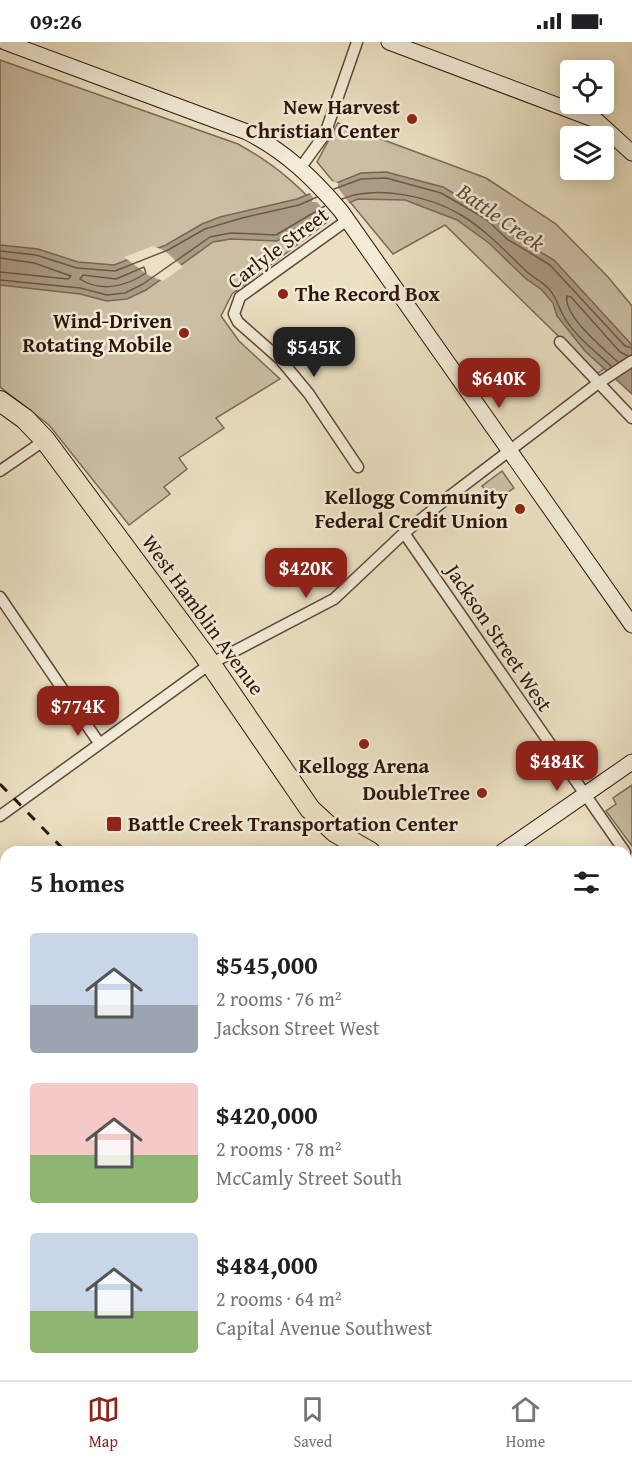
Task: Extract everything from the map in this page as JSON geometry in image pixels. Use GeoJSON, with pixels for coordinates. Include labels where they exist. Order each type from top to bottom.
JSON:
{"type":"FeatureCollection","features":[{"type":"Feature","properties":{"kind":"highway","name":"West Hamblin Avenue"},"geometry":{"type":"LineString","coordinates":[[0,400],[25,419],[45,440],[210,664],[310,809],[335,832],[360,846]]}},
{"type":"Feature","properties":{"kind":"street"},"geometry":{"type":"LineString","coordinates":[[5,42],[229,124],[266,142],[306,171],[344,216],[632,625]]}},
{"type":"Feature","properties":{"kind":"street"},"geometry":{"type":"LineString","coordinates":[[306,171],[325,134],[357,42]]}},
{"type":"Feature","properties":{"kind":"street"},"geometry":{"type":"LineString","coordinates":[[389,42],[596,120],[632,153]]}},
{"type":"Feature","properties":{"kind":"street","name":"Carlyle Street"},"geometry":{"type":"LineString","coordinates":[[344,216],[240,297],[234,307],[238,322],[280,359],[309,394],[358,467]]}},
{"type":"Feature","properties":{"kind":"street"},"geometry":{"type":"LineString","coordinates":[[560,342],[602,381],[632,418]]}},
{"type":"Feature","properties":{"kind":"street"},"geometry":{"type":"LineString","coordinates":[[0,816],[89,754],[99,743],[210,664],[331,601],[404,533],[602,381],[632,362]]}},
{"type":"Feature","properties":{"kind":"street"},"geometry":{"type":"LineString","coordinates":[[0,471],[45,440]]}},
{"type":"Feature","properties":{"kind":"street","name":"Jackson Street West"},"geometry":{"type":"LineString","coordinates":[[404,533],[621,846]]}},
{"type":"Feature","properties":{"kind":"street"},"geometry":{"type":"LineString","coordinates":[[0,597],[99,743]]}},
{"type":"Feature","properties":{"kind":"street"},"geometry":{"type":"LineString","coordinates":[[510,846],[632,762]]}},
{"type":"Feature","properties":{"kind":"shaded area"},"geometry":{"type":"Polygon","coordinates":[[[0,60],[238,144],[288,178],[330,220],[232,294],[221,316],[239,341],[280,379],[216,418],[224,428],[179,458],[187,469],[164,487],[170,494],[129,525],[49,425],[0,387],[0,60]]]}},
{"type":"Feature","properties":{"kind":"shaded area"},"geometry":{"type":"Polygon","coordinates":[[[338,123],[486,178],[556,224],[608,277],[632,306],[632,347],[597,374],[445,225],[393,254],[317,162],[338,123]]]}},
{"type":"Feature","properties":{"kind":"shaded area"},"geometry":{"type":"Polygon","coordinates":[[[502,471],[514,488],[494,502],[482,486],[502,471]]]}},
{"type":"Feature","properties":{"kind":"shaded area"},"geometry":{"type":"Polygon","coordinates":[[[632,785],[632,846],[606,811],[616,804],[613,798],[632,785]]]}},
{"type":"Feature","properties":{"kind":"water"},"geometry":{"type":"Polygon","coordinates":[[[386,172],[443,187],[490,215],[510,234],[554,260],[632,345],[632,394],[585,351],[557,316],[553,303],[542,290],[525,278],[489,243],[457,220],[405,200],[358,199],[326,212],[277,241],[231,239],[213,242],[146,290],[127,299],[107,301],[80,294],[0,285],[0,245],[38,249],[78,262],[114,265],[166,245],[202,224],[220,217],[297,199],[361,173],[386,172]]]}},
{"type":"Feature","properties":{"kind":"pier"},"geometry":{"type":"Polygon","coordinates":[[[331,181],[338,183],[338,188],[350,204],[328,215],[317,202],[312,202],[313,197],[308,191],[331,181]]]}},
{"type":"Feature","properties":{"kind":"pier"},"geometry":{"type":"Polygon","coordinates":[[[153,246],[165,251],[183,267],[163,281],[148,275],[124,257],[153,246]]]}},
{"type":"Feature","properties":{"kind":"railway"},"geometry":{"type":"LineString","coordinates":[[0,784],[60,846]]}},
{"type":"Feature","properties":{"kind":"place","name":"New Harvest Christian Center"},"geometry":{"type":"Point","coordinates":[412,119]}},
{"type":"Feature","properties":{"kind":"place","name":"The Record Box"},"geometry":{"type":"Point","coordinates":[283,294]}},
{"type":"Feature","properties":{"kind":"place","name":"Wind-Driven Rotating Mobile"},"geometry":{"type":"Point","coordinates":[184,333]}},
{"type":"Feature","properties":{"kind":"place","name":"Kellogg Community Federal Credit Union"},"geometry":{"type":"Point","coordinates":[520,509]}},
{"type":"Feature","properties":{"kind":"place","name":"Kellogg Arena"},"geometry":{"type":"Point","coordinates":[364,744]}},
{"type":"Feature","properties":{"kind":"place","name":"DoubleTree"},"geometry":{"type":"Point","coordinates":[482,793]}},
{"type":"Feature","properties":{"kind":"place","name":"Battle Creek Transportation Center"},"geometry":{"type":"Point","coordinates":[114,824]}},
{"type":"Feature","properties":{"kind":"water label","name":"Battle Creek"},"geometry":{"type":"Point","coordinates":[501,217]}}]}
